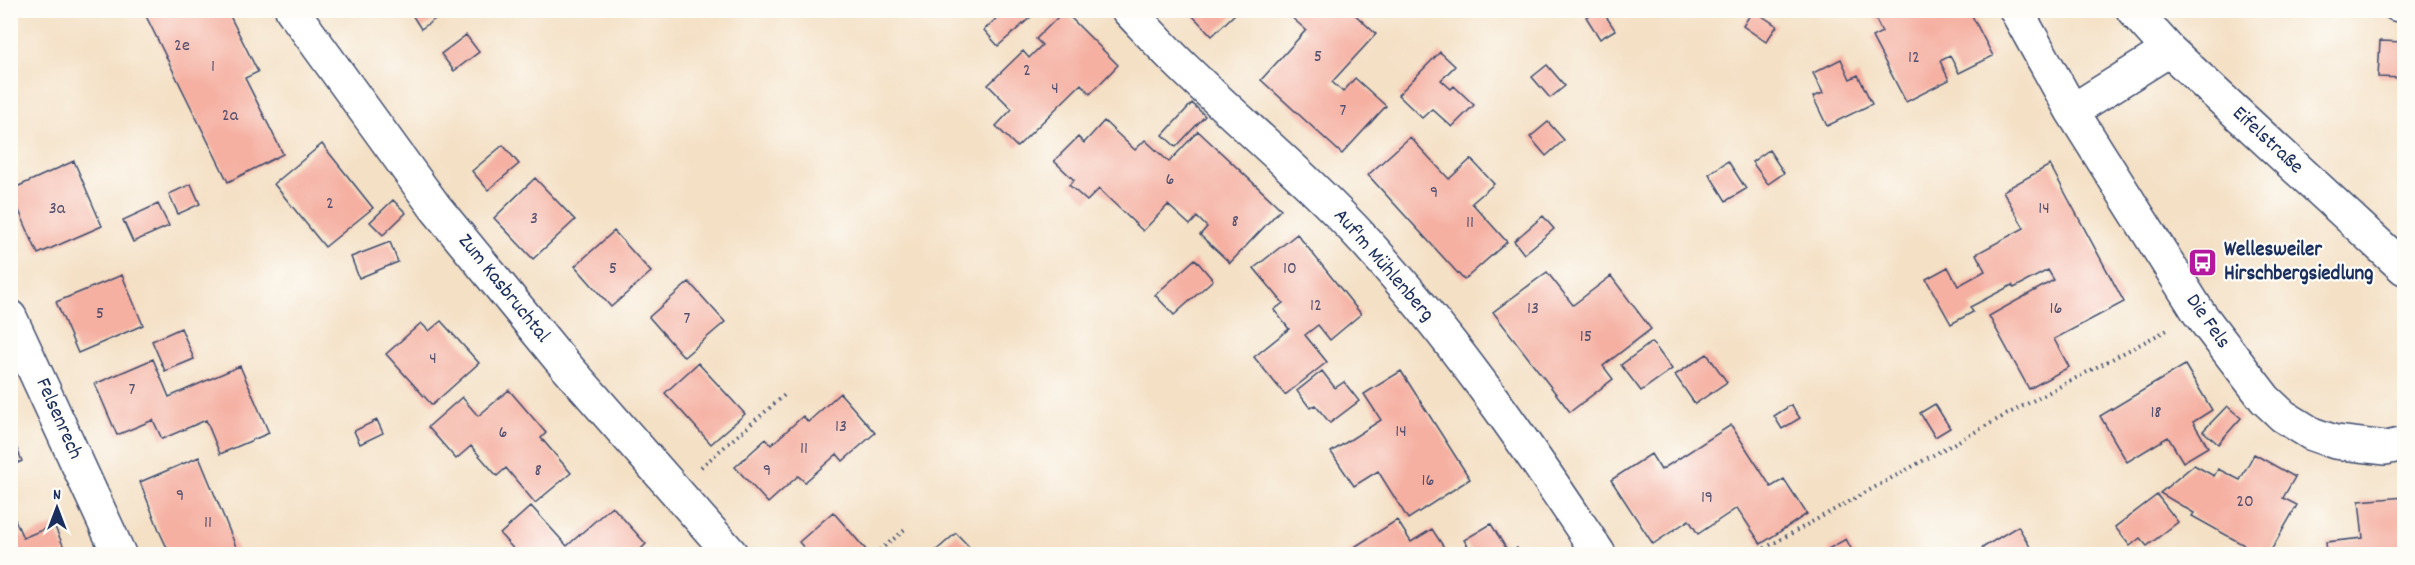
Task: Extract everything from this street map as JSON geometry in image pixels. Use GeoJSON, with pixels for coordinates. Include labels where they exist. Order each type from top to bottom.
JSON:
{"type":"FeatureCollection","features":[{"type":"Feature","properties":{"kind":"street","name":"Zum Kasbruchtal"},"geometry":{"type":"LineString","coordinates":[[292,10],[435,207],[558,357],[732,555]]}},
{"type":"Feature","properties":{"kind":"street","name":"Auf'm Mühlenberg"},"geometry":{"type":"LineString","coordinates":[[1128,10],[1184,68],[1304,178],[1366,243],[1472,371],[1534,455],[1599,555]]}},
{"type":"Feature","properties":{"kind":"street","name":"Die Fels"},"geometry":{"type":"LineString","coordinates":[[2016,10],[2072,111],[2199,313],[2265,399],[2283,416],[2312,434],[2335,442],[2386,448],[2404,444]]}},
{"type":"Feature","properties":{"kind":"street","name":"Eifelstraße"},"geometry":{"type":"LineString","coordinates":[[2133,10],[2169,50],[2404,268]]}},
{"type":"Feature","properties":{"kind":"street"},"geometry":{"type":"LineString","coordinates":[[2072,111],[2169,50]]}},
{"type":"Feature","properties":{"kind":"street","name":"Felsenrech"},"geometry":{"type":"LineString","coordinates":[[10,317],[119,555]]}},
{"type":"Feature","properties":{"kind":"lane"},"geometry":{"type":"LineString","coordinates":[[2393,10],[2404,14]]}},
{"type":"Feature","properties":{"kind":"path"},"geometry":{"type":"LineString","coordinates":[[1754,555],[2002,417],[2199,313]]}},
{"type":"Feature","properties":{"kind":"path"},"geometry":{"type":"LineString","coordinates":[[675,489],[787,393]]}},
{"type":"Feature","properties":{"kind":"path"},"geometry":{"type":"LineString","coordinates":[[875,555],[906,529]]}},
{"type":"Feature","properties":{"kind":"building"},"geometry":{"type":"Polygon","coordinates":[[[143,10],[227,10],[258,72],[245,78],[283,154],[228,182],[143,10]]]}},
{"type":"Feature","properties":{"kind":"building"},"geometry":{"type":"Polygon","coordinates":[[[409,10],[448,10],[421,29],[409,10]]]}},
{"type":"Feature","properties":{"kind":"building"},"geometry":{"type":"Polygon","coordinates":[[[997,10],[1027,10],[1032,16],[998,46],[984,30],[1001,14],[997,10]]]}},
{"type":"Feature","properties":{"kind":"building"},"geometry":{"type":"Polygon","coordinates":[[[1187,10],[1239,10],[1212,36],[1187,10]]]}},
{"type":"Feature","properties":{"kind":"building"},"geometry":{"type":"Polygon","coordinates":[[[1295,10],[1350,10],[1376,34],[1332,82],[1343,92],[1355,78],[1386,106],[1342,154],[1261,80],[1306,30],[1290,16],[1295,10]]]}},
{"type":"Feature","properties":{"kind":"building"},"geometry":{"type":"Polygon","coordinates":[[[1597,10],[1602,10],[1615,30],[1600,39],[1586,17],[1597,10]]]}},
{"type":"Feature","properties":{"kind":"building"},"geometry":{"type":"Polygon","coordinates":[[[1753,10],[1777,26],[1766,42],[1743,26],[1753,10]]]}},
{"type":"Feature","properties":{"kind":"building"},"geometry":{"type":"Polygon","coordinates":[[[1871,10],[1969,10],[1993,56],[1959,73],[1950,56],[1940,61],[1949,80],[1906,102],[1872,37],[1882,32],[1871,10]]]}},
{"type":"Feature","properties":{"kind":"building"},"geometry":{"type":"Polygon","coordinates":[[[1064,11],[1118,65],[1090,94],[1081,84],[1017,147],[996,126],[1012,109],[988,85],[1023,51],[1029,58],[1042,45],[1036,39],[1064,11]]]}},
{"type":"Feature","properties":{"kind":"building"},"geometry":{"type":"Polygon","coordinates":[[[466,35],[479,52],[454,71],[441,54],[466,35]]]}},
{"type":"Feature","properties":{"kind":"building"},"geometry":{"type":"Polygon","coordinates":[[[2380,41],[2404,42],[2404,78],[2378,77],[2380,41]]]}},
{"type":"Feature","properties":{"kind":"building"},"geometry":{"type":"Polygon","coordinates":[[[1440,52],[1455,66],[1441,80],[1451,89],[1454,86],[1474,105],[1452,127],[1432,109],[1422,118],[1398,95],[1440,52]]]}},
{"type":"Feature","properties":{"kind":"building"},"geometry":{"type":"Polygon","coordinates":[[[1841,59],[1850,79],[1858,75],[1872,104],[1827,126],[1813,97],[1823,93],[1813,73],[1841,59]]]}},
{"type":"Feature","properties":{"kind":"building"},"geometry":{"type":"Polygon","coordinates":[[[1547,65],[1565,86],[1550,98],[1532,77],[1547,65]]]}},
{"type":"Feature","properties":{"kind":"building"},"geometry":{"type":"Polygon","coordinates":[[[1192,103],[1205,116],[1176,147],[1163,135],[1192,103]]]}},
{"type":"Feature","properties":{"kind":"building"},"geometry":{"type":"Polygon","coordinates":[[[1104,121],[1135,150],[1145,140],[1169,162],[1198,131],[1281,209],[1230,263],[1200,235],[1207,227],[1197,217],[1190,225],[1168,205],[1143,231],[1099,189],[1087,201],[1069,185],[1074,180],[1054,161],[1078,137],[1084,143],[1104,121]]]}},
{"type":"Feature","properties":{"kind":"building"},"geometry":{"type":"Polygon","coordinates":[[[1548,122],[1564,140],[1546,156],[1530,137],[1548,122]]]}},
{"type":"Feature","properties":{"kind":"building"},"geometry":{"type":"Polygon","coordinates":[[[1410,137],[1449,179],[1471,159],[1494,184],[1472,203],[1507,242],[1464,280],[1368,175],[1410,137]]]}},
{"type":"Feature","properties":{"kind":"building"},"geometry":{"type":"Polygon","coordinates":[[[322,144],[373,208],[325,247],[274,184],[322,144]]]}},
{"type":"Feature","properties":{"kind":"building"},"geometry":{"type":"Polygon","coordinates":[[[503,145],[519,164],[488,190],[472,171],[503,145]]]}},
{"type":"Feature","properties":{"kind":"building"},"geometry":{"type":"Polygon","coordinates":[[[1769,150],[1784,173],[1768,184],[1752,162],[1769,150]]]}},
{"type":"Feature","properties":{"kind":"building"},"geometry":{"type":"Polygon","coordinates":[[[74,161],[102,226],[38,254],[10,190],[74,161]]]}},
{"type":"Feature","properties":{"kind":"building"},"geometry":{"type":"Polygon","coordinates":[[[1728,161],[1746,189],[1726,201],[1709,174],[1728,161]]]}},
{"type":"Feature","properties":{"kind":"building"},"geometry":{"type":"Polygon","coordinates":[[[2050,165],[2124,302],[2054,339],[2069,367],[2029,389],[1989,316],[2054,280],[2048,270],[2014,288],[2012,285],[1970,307],[1973,312],[1951,324],[1926,279],[1948,267],[1958,286],[1985,271],[1976,254],[2024,228],[2003,191],[2050,165]]]}},
{"type":"Feature","properties":{"kind":"building"},"geometry":{"type":"Polygon","coordinates":[[[535,178],[575,220],[533,259],[494,218],[535,178]]]}},
{"type":"Feature","properties":{"kind":"building"},"geometry":{"type":"Polygon","coordinates":[[[191,184],[200,204],[178,214],[169,194],[191,184]]]}},
{"type":"Feature","properties":{"kind":"building"},"geometry":{"type":"Polygon","coordinates":[[[393,200],[406,213],[383,235],[370,222],[393,200]]]}},
{"type":"Feature","properties":{"kind":"building"},"geometry":{"type":"Polygon","coordinates":[[[158,204],[169,226],[133,242],[123,220],[158,204]]]}},
{"type":"Feature","properties":{"kind":"building"},"geometry":{"type":"Polygon","coordinates":[[[1543,216],[1554,229],[1524,254],[1514,241],[1543,216]]]}},
{"type":"Feature","properties":{"kind":"building"},"geometry":{"type":"Polygon","coordinates":[[[614,231],[651,272],[611,307],[575,266],[614,231]]]}},
{"type":"Feature","properties":{"kind":"building"},"geometry":{"type":"Polygon","coordinates":[[[1297,234],[1361,314],[1330,340],[1318,325],[1305,335],[1327,362],[1285,395],[1254,357],[1289,329],[1274,310],[1283,303],[1254,268],[1297,234]]]}},
{"type":"Feature","properties":{"kind":"building"},"geometry":{"type":"Polygon","coordinates":[[[390,242],[398,262],[359,278],[351,257],[390,242]]]}},
{"type":"Feature","properties":{"kind":"building"},"geometry":{"type":"Polygon","coordinates":[[[1195,259],[1213,280],[1174,315],[1155,295],[1195,259]]]}},
{"type":"Feature","properties":{"kind":"building"},"geometry":{"type":"Polygon","coordinates":[[[1547,272],[1573,305],[1611,276],[1651,329],[1603,366],[1613,379],[1570,412],[1493,312],[1547,272]]]}},
{"type":"Feature","properties":{"kind":"building"},"geometry":{"type":"Polygon","coordinates":[[[122,275],[143,325],[78,353],[56,302],[122,275]]]}},
{"type":"Feature","properties":{"kind":"building"},"geometry":{"type":"Polygon","coordinates":[[[689,282],[725,322],[684,357],[649,317],[689,282]]]}},
{"type":"Feature","properties":{"kind":"building"},"geometry":{"type":"Polygon","coordinates":[[[441,321],[479,363],[432,405],[386,354],[421,323],[429,331],[441,321]]]}},
{"type":"Feature","properties":{"kind":"building"},"geometry":{"type":"Polygon","coordinates":[[[181,328],[194,359],[165,371],[152,341],[181,328]]]}},
{"type":"Feature","properties":{"kind":"building"},"geometry":{"type":"Polygon","coordinates":[[[1652,342],[1672,369],[1641,391],[1621,365],[1652,342]]]}},
{"type":"Feature","properties":{"kind":"building"},"geometry":{"type":"Polygon","coordinates":[[[1707,354],[1727,382],[1695,404],[1675,375],[1707,354]]]}},
{"type":"Feature","properties":{"kind":"building"},"geometry":{"type":"Polygon","coordinates":[[[153,359],[169,397],[240,366],[269,433],[220,454],[206,420],[162,439],[153,420],[117,435],[95,384],[153,359]]]}},
{"type":"Feature","properties":{"kind":"building"},"geometry":{"type":"Polygon","coordinates":[[[698,363],[745,414],[711,444],[665,393],[698,363]]]}},
{"type":"Feature","properties":{"kind":"building"},"geometry":{"type":"Polygon","coordinates":[[[2185,365],[2212,410],[2193,422],[2208,447],[2183,462],[2168,437],[2127,462],[2100,416],[2185,365]]]}},
{"type":"Feature","properties":{"kind":"building"},"geometry":{"type":"Polygon","coordinates":[[[1322,371],[1335,388],[1344,382],[1359,401],[1330,423],[1315,405],[1310,408],[1297,391],[1322,371]]]}},
{"type":"Feature","properties":{"kind":"building"},"geometry":{"type":"Polygon","coordinates":[[[1401,371],[1470,479],[1408,519],[1378,471],[1354,486],[1331,452],[1381,420],[1364,394],[1401,371]]]}},
{"type":"Feature","properties":{"kind":"building"},"geometry":{"type":"Polygon","coordinates":[[[509,390],[546,433],[541,438],[571,473],[535,503],[506,468],[497,476],[471,446],[456,459],[428,427],[462,397],[478,416],[509,390]]]}},
{"type":"Feature","properties":{"kind":"building"},"geometry":{"type":"Polygon","coordinates":[[[840,393],[875,433],[843,461],[837,454],[805,482],[798,476],[768,503],[735,467],[766,439],[771,445],[803,416],[808,422],[840,393]]]}},
{"type":"Feature","properties":{"kind":"building"},"geometry":{"type":"Polygon","coordinates":[[[1935,404],[1950,428],[1935,437],[1920,413],[1935,404]]]}},
{"type":"Feature","properties":{"kind":"building"},"geometry":{"type":"Polygon","coordinates":[[[1791,405],[1800,418],[1782,429],[1774,416],[1791,405]]]}},
{"type":"Feature","properties":{"kind":"building"},"geometry":{"type":"Polygon","coordinates":[[[2227,406],[2241,418],[2218,444],[2203,431],[2227,406]]]}},
{"type":"Feature","properties":{"kind":"building"},"geometry":{"type":"Polygon","coordinates":[[[377,420],[383,433],[360,444],[354,431],[377,420]]]}},
{"type":"Feature","properties":{"kind":"building"},"geometry":{"type":"Polygon","coordinates":[[[1731,425],[1771,487],[1784,479],[1807,514],[1761,544],[1737,508],[1698,534],[1689,520],[1653,544],[1611,480],[1651,454],[1661,470],[1731,425]]]}},
{"type":"Feature","properties":{"kind":"building"},"geometry":{"type":"Polygon","coordinates":[[[11,434],[22,461],[11,466],[11,434]]]}},
{"type":"Feature","properties":{"kind":"building"},"geometry":{"type":"Polygon","coordinates":[[[2254,454],[2295,477],[2283,498],[2297,505],[2269,554],[2260,554],[2192,516],[2194,513],[2160,493],[2194,465],[2214,476],[2218,469],[2240,480],[2254,454]]]}},
{"type":"Feature","properties":{"kind":"building"},"geometry":{"type":"Polygon","coordinates":[[[199,457],[239,554],[170,554],[161,535],[140,482],[199,457]]]}},
{"type":"Feature","properties":{"kind":"building"},"geometry":{"type":"Polygon","coordinates":[[[2157,495],[2178,522],[2147,546],[2140,538],[2130,546],[2115,527],[2157,495]]]}},
{"type":"Feature","properties":{"kind":"building"},"geometry":{"type":"Polygon","coordinates":[[[2404,497],[2404,554],[2327,554],[2326,542],[2363,538],[2359,501],[2404,497]]]}},
{"type":"Feature","properties":{"kind":"building"},"geometry":{"type":"Polygon","coordinates":[[[531,506],[567,546],[612,506],[646,544],[640,550],[644,554],[518,554],[500,534],[531,506]]]}},
{"type":"Feature","properties":{"kind":"building"},"geometry":{"type":"Polygon","coordinates":[[[10,508],[23,538],[54,525],[67,554],[10,554],[10,508]]]}},
{"type":"Feature","properties":{"kind":"building"},"geometry":{"type":"Polygon","coordinates":[[[833,512],[867,551],[863,554],[809,554],[799,542],[833,512]]]}},
{"type":"Feature","properties":{"kind":"building"},"geometry":{"type":"Polygon","coordinates":[[[1397,520],[1411,542],[1432,529],[1447,552],[1443,554],[1350,554],[1348,551],[1397,520]]]}},
{"type":"Feature","properties":{"kind":"building"},"geometry":{"type":"Polygon","coordinates":[[[1491,524],[1509,553],[1517,548],[1522,554],[1473,554],[1464,540],[1491,524]]]}},
{"type":"Feature","properties":{"kind":"building"},"geometry":{"type":"Polygon","coordinates":[[[2018,526],[2033,552],[1986,554],[1982,548],[2018,526]]]}},
{"type":"Feature","properties":{"kind":"building"},"geometry":{"type":"Polygon","coordinates":[[[956,533],[976,554],[932,554],[956,533]]]}},
{"type":"Feature","properties":{"kind":"building"},"geometry":{"type":"Polygon","coordinates":[[[1846,539],[1854,554],[1831,554],[1828,549],[1846,539]]]}},
{"type":"Feature","properties":{"kind":"place","name":"Wellesweiler Hirschbergsiedlung"},"geometry":{"type":"Point","coordinates":[2203,263]}}]}
